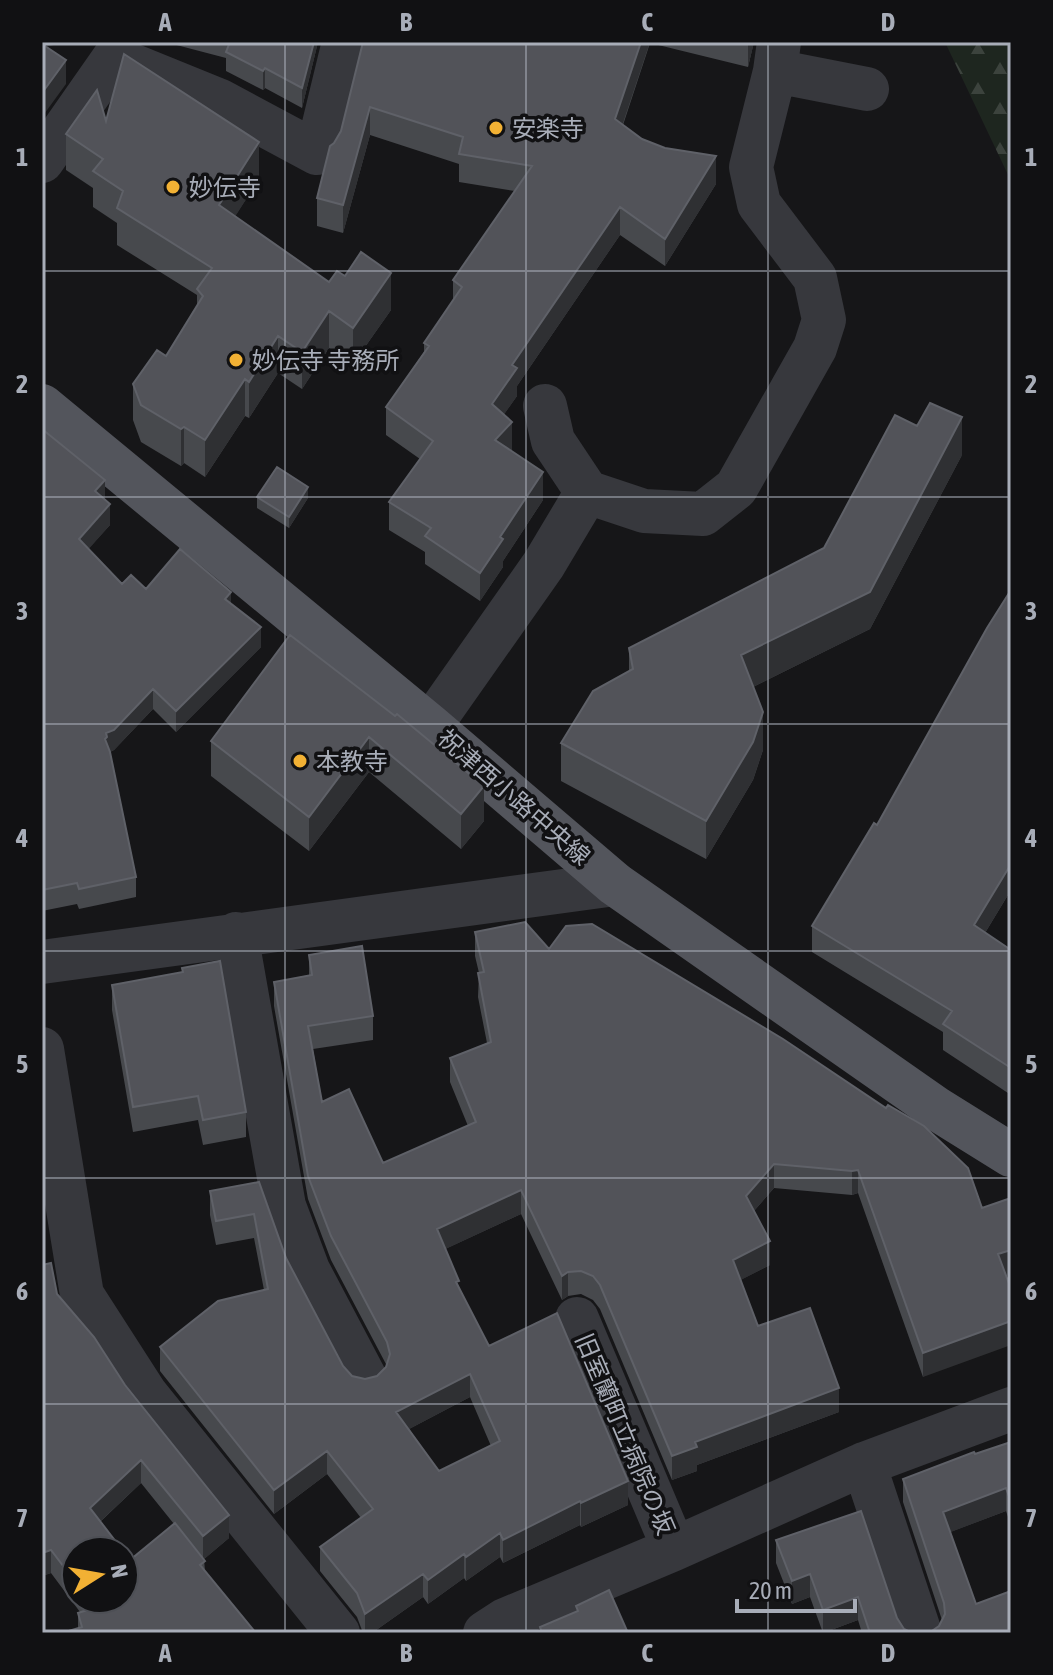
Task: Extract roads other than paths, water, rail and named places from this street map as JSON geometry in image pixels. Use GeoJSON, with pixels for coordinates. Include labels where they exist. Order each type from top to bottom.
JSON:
{"type":"FeatureCollection","features":[{"type":"Feature","properties":{"kind":"main road","name":"祝津西小路中央線"},"geometry":{"type":"LineString","coordinates":[[42,406],[430,726],[615,884],[937,1109],[1011,1155]]}},
{"type":"Feature","properties":{"kind":"street"},"geometry":{"type":"LineString","coordinates":[[42,161],[114,58],[220,101],[317,153],[344,42]]}},
{"type":"Feature","properties":{"kind":"street"},"geometry":{"type":"LineString","coordinates":[[545,406],[553,441],[587,492],[644,511],[703,514],[736,488],[815,348],[824,320],[815,278],[759,204],[751,167],[777,56],[867,89]]}},
{"type":"Feature","properties":{"kind":"street"},"geometry":{"type":"LineString","coordinates":[[430,726],[544,564],[587,492]]}},
{"type":"Feature","properties":{"kind":"street"},"geometry":{"type":"LineString","coordinates":[[42,962],[615,884]]}},
{"type":"Feature","properties":{"kind":"street"},"geometry":{"type":"LineString","coordinates":[[236,934],[284,1206],[308,1270],[365,1378]]}},
{"type":"Feature","properties":{"kind":"street"},"geometry":{"type":"LineString","coordinates":[[42,1049],[82,1295],[145,1393],[338,1633]]}},
{"type":"Feature","properties":{"kind":"street","name":"旧室蘭町立病院の坂"},"geometry":{"type":"LineString","coordinates":[[577,1319],[674,1549]]}},
{"type":"Feature","properties":{"kind":"street"},"geometry":{"type":"LineString","coordinates":[[485,1633],[505,1620],[864,1464],[1011,1409]]}},
{"type":"Feature","properties":{"kind":"street"},"geometry":{"type":"LineString","coordinates":[[864,1464],[920,1633]]}},
{"type":"Feature","properties":{"kind":"place","name":"安楽寺"},"geometry":{"type":"Point","coordinates":[496,128]}},
{"type":"Feature","properties":{"kind":"place","name":"妙伝寺"},"geometry":{"type":"Point","coordinates":[173,187]}},
{"type":"Feature","properties":{"kind":"place","name":"妙伝寺 寺務所"},"geometry":{"type":"Point","coordinates":[236,360]}},
{"type":"Feature","properties":{"kind":"place","name":"本教寺"},"geometry":{"type":"Point","coordinates":[300,761]}}]}
